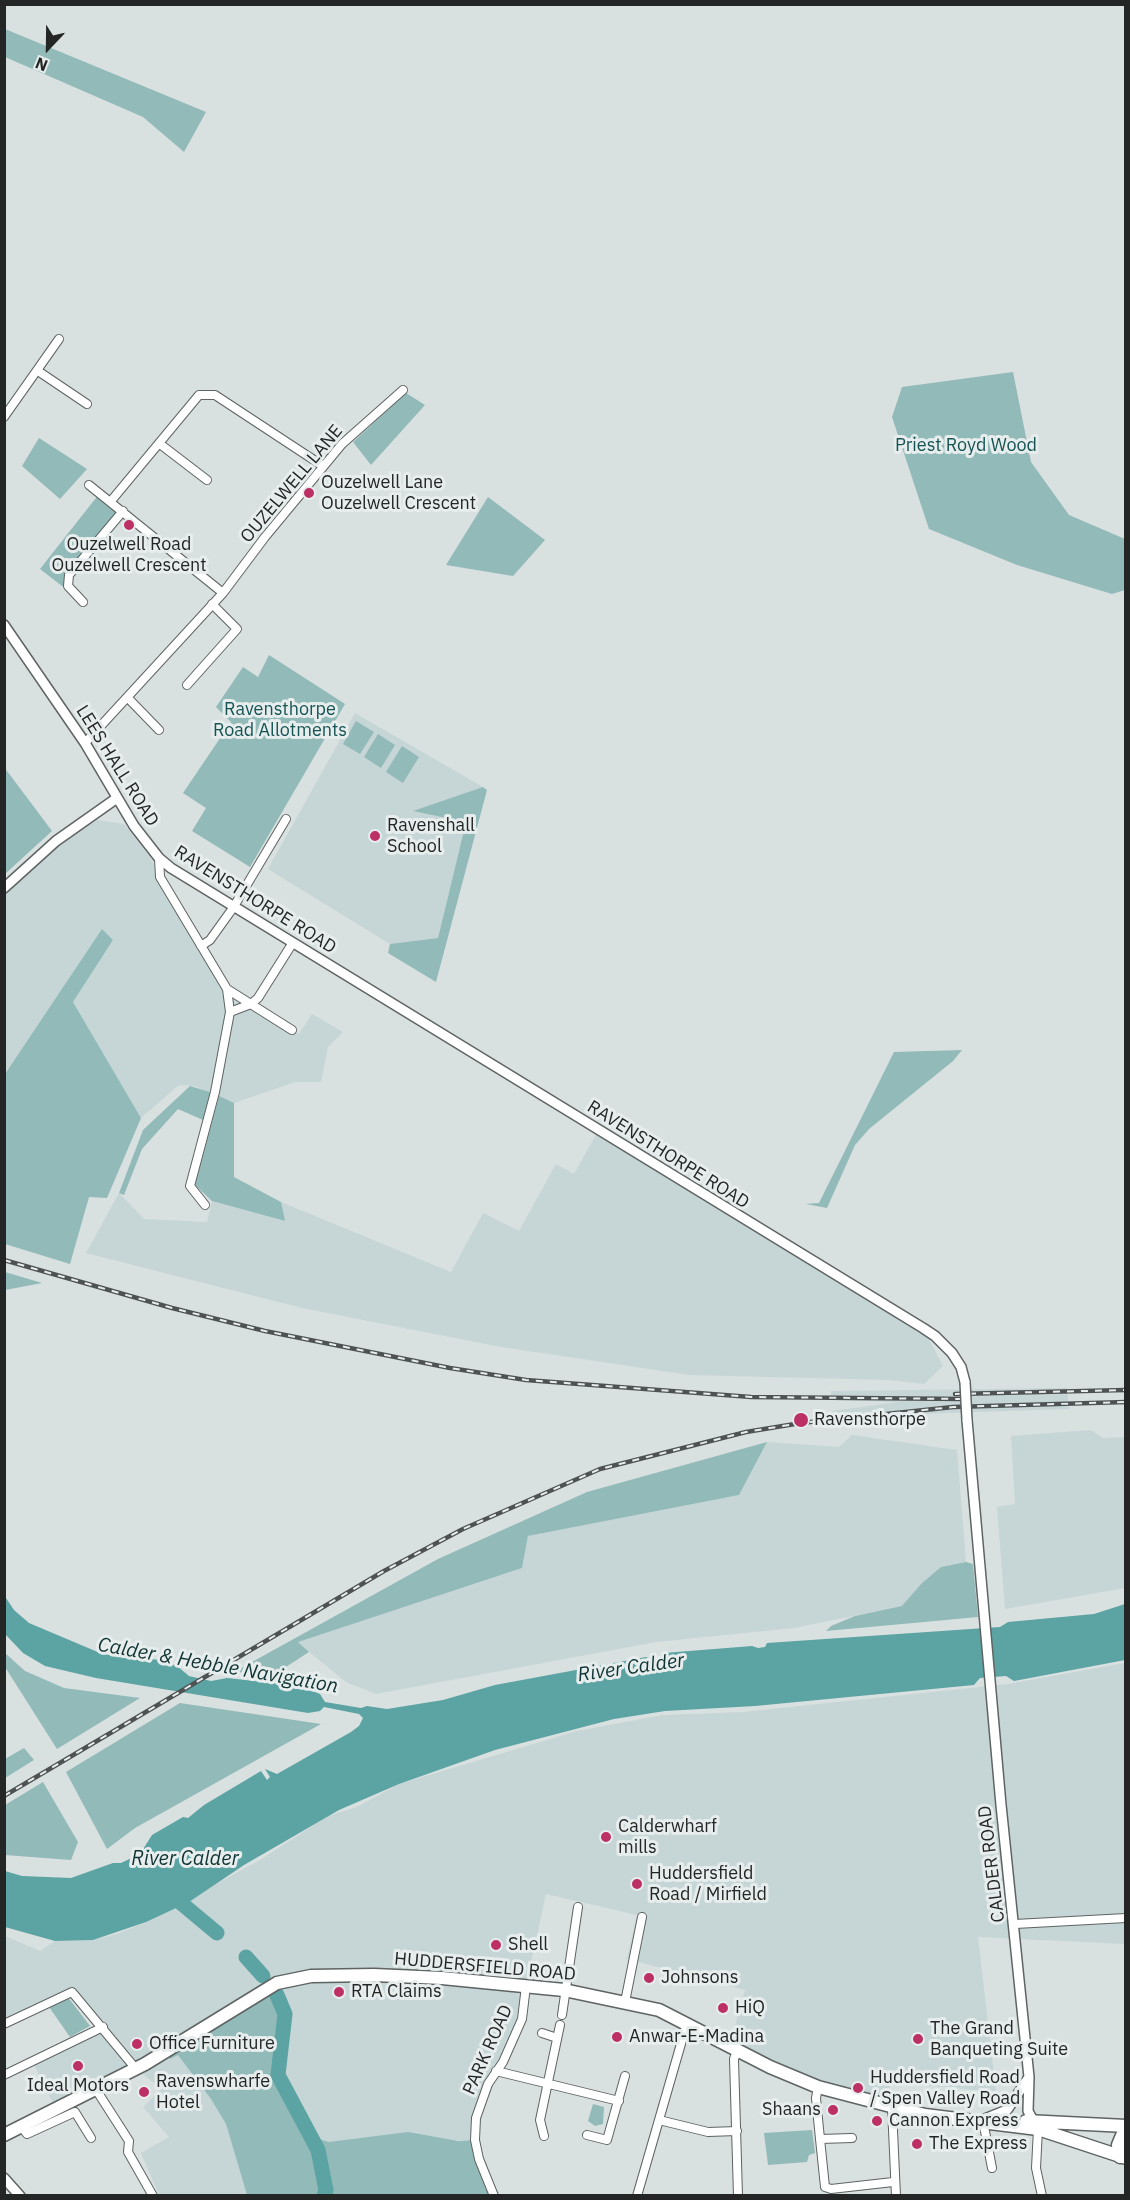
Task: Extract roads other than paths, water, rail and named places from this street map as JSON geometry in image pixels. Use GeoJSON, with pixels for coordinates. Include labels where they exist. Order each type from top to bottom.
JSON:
{"type":"FeatureCollection","features":[{"type":"Feature","properties":{"kind":"highway","name":"HUDDERSFIELD ROAD"},"geometry":{"type":"LineString","coordinates":[[4,2135],[136,2069],[206,2029],[267,1989],[311,1976],[374,1976],[564,1990],[659,2010],[737,2051],[818,2086],[892,2108],[925,2115],[982,2121],[1036,2125],[1125,2126]]}},
{"type":"Feature","properties":{"kind":"highway"},"geometry":{"type":"LineString","coordinates":[[1097,2124],[1093,2138],[1097,2148]]}},
{"type":"Feature","properties":{"kind":"highway","name":"HUDDERSFIELD ROAD"},"geometry":{"type":"LineString","coordinates":[[1036,2125],[1123,2157]]}},
{"type":"Feature","properties":{"kind":"highway"},"geometry":{"type":"LineString","coordinates":[[1123,2157],[1118,2145],[1125,2126]]}},
{"type":"Feature","properties":{"kind":"street"},"geometry":{"type":"LineString","coordinates":[[4,417],[59,339]]}},
{"type":"Feature","properties":{"kind":"street"},"geometry":{"type":"LineString","coordinates":[[38,371],[87,404]]}},
{"type":"Feature","properties":{"kind":"street","name":"OUZELWELL LANE"},"geometry":{"type":"LineString","coordinates":[[85,743],[223,593],[265,537],[342,444],[403,390]]}},
{"type":"Feature","properties":{"kind":"street"},"geometry":{"type":"LineString","coordinates":[[111,501],[199,395],[215,395],[323,466]]}},
{"type":"Feature","properties":{"kind":"street"},"geometry":{"type":"LineString","coordinates":[[160,444],[207,480]]}},
{"type":"Feature","properties":{"kind":"street"},"geometry":{"type":"LineString","coordinates":[[89,485],[223,593]]}},
{"type":"Feature","properties":{"kind":"street"},"geometry":{"type":"LineString","coordinates":[[83,602],[68,586],[69,575],[123,511]]}},
{"type":"Feature","properties":{"kind":"street"},"geometry":{"type":"LineString","coordinates":[[187,684],[237,629],[213,604]]}},
{"type":"Feature","properties":{"kind":"street","name":"LEES HALL ROAD"},"geometry":{"type":"LineString","coordinates":[[4,625],[85,743],[134,826],[159,858],[159,877],[228,989],[292,1030]]}},
{"type":"Feature","properties":{"kind":"street"},"geometry":{"type":"LineString","coordinates":[[127,697],[159,730]]}},
{"type":"Feature","properties":{"kind":"street"},"geometry":{"type":"LineString","coordinates":[[4,888],[56,841],[117,798]]}},
{"type":"Feature","properties":{"kind":"street"},"geometry":{"type":"LineString","coordinates":[[201,946],[210,940],[233,908],[286,819]]}},
{"type":"Feature","properties":{"kind":"street","name":"RAVENSTHORPE ROAD"},"geometry":{"type":"LineString","coordinates":[[159,858],[233,908],[935,1336],[961,1367],[965,1382],[981,1592]]}},
{"type":"Feature","properties":{"kind":"street"},"geometry":{"type":"LineString","coordinates":[[230,1012],[251,1004],[258,998],[292,944]]}},
{"type":"Feature","properties":{"kind":"street","name":"LEES HALL ROAD"},"geometry":{"type":"LineString","coordinates":[[205,1205],[190,1186],[215,1092],[230,1012],[228,989]]}},
{"type":"Feature","properties":{"kind":"street","name":"CALDER ROAD"},"geometry":{"type":"LineString","coordinates":[[981,1592],[1029,2077],[1028,2111],[1036,2125]]}},
{"type":"Feature","properties":{"kind":"street"},"geometry":{"type":"LineString","coordinates":[[562,2015],[578,1907]]}},
{"type":"Feature","properties":{"kind":"street"},"geometry":{"type":"LineString","coordinates":[[624,2002],[642,1917]]}},
{"type":"Feature","properties":{"kind":"street"},"geometry":{"type":"LineString","coordinates":[[1015,1924],[1125,1917]]}},
{"type":"Feature","properties":{"kind":"street","name":"PARK ROAD"},"geometry":{"type":"LineString","coordinates":[[494,2196],[479,2159],[475,2140],[476,2118],[479,2103],[503,2062],[522,2019],[526,1986]]}},
{"type":"Feature","properties":{"kind":"street"},"geometry":{"type":"LineString","coordinates":[[4,2024],[69,1991],[103,2027],[136,2069]]}},
{"type":"Feature","properties":{"kind":"street"},"geometry":{"type":"LineString","coordinates":[[637,2196],[687,2023]]}},
{"type":"Feature","properties":{"kind":"street"},"geometry":{"type":"LineString","coordinates":[[544,2136],[540,2120],[560,2025]]}},
{"type":"Feature","properties":{"kind":"street"},"geometry":{"type":"LineString","coordinates":[[4,2075],[103,2027]]}},
{"type":"Feature","properties":{"kind":"street"},"geometry":{"type":"LineString","coordinates":[[542,2033],[557,2038]]}},
{"type":"Feature","properties":{"kind":"street"},"geometry":{"type":"LineString","coordinates":[[737,2051],[734,2059],[738,2196]]}},
{"type":"Feature","properties":{"kind":"street"},"geometry":{"type":"LineString","coordinates":[[496,2071],[619,2101]]}},
{"type":"Feature","properties":{"kind":"street"},"geometry":{"type":"LineString","coordinates":[[587,2135],[607,2140],[625,2076]]}},
{"type":"Feature","properties":{"kind":"street"},"geometry":{"type":"LineString","coordinates":[[992,2168],[982,2121],[1009,2109],[1029,2077]]}},
{"type":"Feature","properties":{"kind":"street"},"geometry":{"type":"LineString","coordinates":[[818,2086],[816,2098],[825,2187],[893,2182]]}},
{"type":"Feature","properties":{"kind":"street"},"geometry":{"type":"LineString","coordinates":[[95,2088],[129,2141],[128,2151],[153,2196]]}},
{"type":"Feature","properties":{"kind":"street"},"geometry":{"type":"LineString","coordinates":[[892,2108],[893,2182],[896,2196]]}},
{"type":"Feature","properties":{"kind":"street"},"geometry":{"type":"LineString","coordinates":[[21,2127],[27,2134],[75,2112],[91,2138]]}},
{"type":"Feature","properties":{"kind":"street"},"geometry":{"type":"LineString","coordinates":[[659,2120],[708,2132],[737,2131]]}},
{"type":"Feature","properties":{"kind":"street"},"geometry":{"type":"LineString","coordinates":[[1036,2125],[1036,2168],[1042,2196]]}},
{"type":"Feature","properties":{"kind":"street"},"geometry":{"type":"LineString","coordinates":[[820,2139],[852,2138]]}},
{"type":"Feature","properties":{"kind":"street"},"geometry":{"type":"LineString","coordinates":[[4,2178],[20,2196]]}},
{"type":"Feature","properties":{"kind":"water","name":"River Calder"},"geometry":{"type":"Polygon","coordinates":[[[4,1595],[14,1610],[29,1623],[100,1653],[118,1657],[163,1660],[177,1666],[189,1676],[211,1681],[227,1678],[300,1686],[320,1694],[325,1702],[361,1708],[367,1706],[387,1709],[443,1700],[495,1685],[646,1657],[652,1660],[662,1658],[664,1653],[752,1646],[758,1648],[765,1647],[767,1643],[1000,1627],[1008,1622],[1094,1614],[1125,1604],[1125,1660],[1014,1681],[1006,1676],[980,1678],[974,1685],[755,1706],[665,1711],[614,1719],[495,1750],[399,1784],[339,1810],[244,1865],[189,1902],[146,1922],[93,1940],[55,1941],[5,1927],[5,1871],[22,1876],[71,1878],[113,1863],[121,1863],[140,1854],[152,1835],[183,1817],[188,1818],[204,1805],[261,1771],[267,1780],[270,1777],[265,1769],[277,1774],[351,1732],[359,1726],[363,1718],[359,1714],[324,1707],[320,1711],[308,1713],[96,1678],[45,1666],[23,1653],[5,1634],[4,1595]]]}},
{"type":"Feature","properties":{"kind":"waterway"},"geometry":{"type":"LineString","coordinates":[[169,1893],[217,1933]]}},
{"type":"Feature","properties":{"kind":"waterway"},"geometry":{"type":"LineString","coordinates":[[246,1957],[263,1976]]}},
{"type":"Feature","properties":{"kind":"waterway"},"geometry":{"type":"LineString","coordinates":[[277,1995],[285,2014],[278,2075],[318,2150],[326,2190],[324,2196]]}},
{"type":"Feature","properties":{"kind":"railway"},"geometry":{"type":"LineString","coordinates":[[4,1260],[172,1308],[265,1331],[450,1368],[526,1380],[751,1397],[964,1399]]}},
{"type":"Feature","properties":{"kind":"railway"},"geometry":{"type":"LineString","coordinates":[[955,1394],[1126,1390]]}},
{"type":"Feature","properties":{"kind":"railway"},"geometry":{"type":"LineString","coordinates":[[4,1796],[384,1571],[463,1529],[600,1469],[746,1432],[801,1423],[953,1407],[1126,1402]]}},
{"type":"Feature","properties":{"kind":"place","name":"Ouzelwell Lane Ouzelwell Crescent"},"geometry":{"type":"Point","coordinates":[309,493]}},
{"type":"Feature","properties":{"kind":"place","name":"Ouzelwell Road Ouzelwell Crescent"},"geometry":{"type":"Point","coordinates":[129,525]}},
{"type":"Feature","properties":{"kind":"place","name":"Ravenshall School"},"geometry":{"type":"Point","coordinates":[375,836]}},
{"type":"Feature","properties":{"kind":"place","name":"Ravensthorpe"},"geometry":{"type":"Point","coordinates":[801,1420]}},
{"type":"Feature","properties":{"kind":"place","name":"Calderwharf mills"},"geometry":{"type":"Point","coordinates":[606,1837]}},
{"type":"Feature","properties":{"kind":"place","name":"Huddersfield Road / Mirfield"},"geometry":{"type":"Point","coordinates":[637,1884]}},
{"type":"Feature","properties":{"kind":"place","name":"Shell"},"geometry":{"type":"Point","coordinates":[496,1945]}},
{"type":"Feature","properties":{"kind":"place","name":"Johnsons"},"geometry":{"type":"Point","coordinates":[649,1978]}},
{"type":"Feature","properties":{"kind":"place","name":"RTA Claims"},"geometry":{"type":"Point","coordinates":[339,1992]}},
{"type":"Feature","properties":{"kind":"place","name":"HiQ"},"geometry":{"type":"Point","coordinates":[723,2008]}},
{"type":"Feature","properties":{"kind":"place","name":"Anwar-E-Madina"},"geometry":{"type":"Point","coordinates":[617,2037]}},
{"type":"Feature","properties":{"kind":"place","name":"The Grand Banqueting Suite"},"geometry":{"type":"Point","coordinates":[918,2039]}},
{"type":"Feature","properties":{"kind":"place","name":"Office Furniture"},"geometry":{"type":"Point","coordinates":[137,2044]}},
{"type":"Feature","properties":{"kind":"place","name":"Ideal Motors"},"geometry":{"type":"Point","coordinates":[78,2066]}},
{"type":"Feature","properties":{"kind":"place","name":"Huddersfield Road / Spen Valley Road"},"geometry":{"type":"Point","coordinates":[858,2088]}},
{"type":"Feature","properties":{"kind":"place","name":"Ravenswharfe Hotel"},"geometry":{"type":"Point","coordinates":[144,2092]}},
{"type":"Feature","properties":{"kind":"place","name":"Shaans"},"geometry":{"type":"Point","coordinates":[833,2110]}},
{"type":"Feature","properties":{"kind":"place","name":"Cannon Express"},"geometry":{"type":"Point","coordinates":[877,2121]}},
{"type":"Feature","properties":{"kind":"place","name":"The Express"},"geometry":{"type":"Point","coordinates":[917,2144]}},
{"type":"Feature","properties":{"kind":"park label","name":"Priest Royd Wood"},"geometry":{"type":"Point","coordinates":[966,446]}},
{"type":"Feature","properties":{"kind":"park label","name":"Ravensthorpe Road Allotments"},"geometry":{"type":"Point","coordinates":[280,720]}},
{"type":"Feature","properties":{"kind":"water label","name":"Calder & Hebble Navigation"},"geometry":{"type":"Point","coordinates":[218,1666]}}]}
